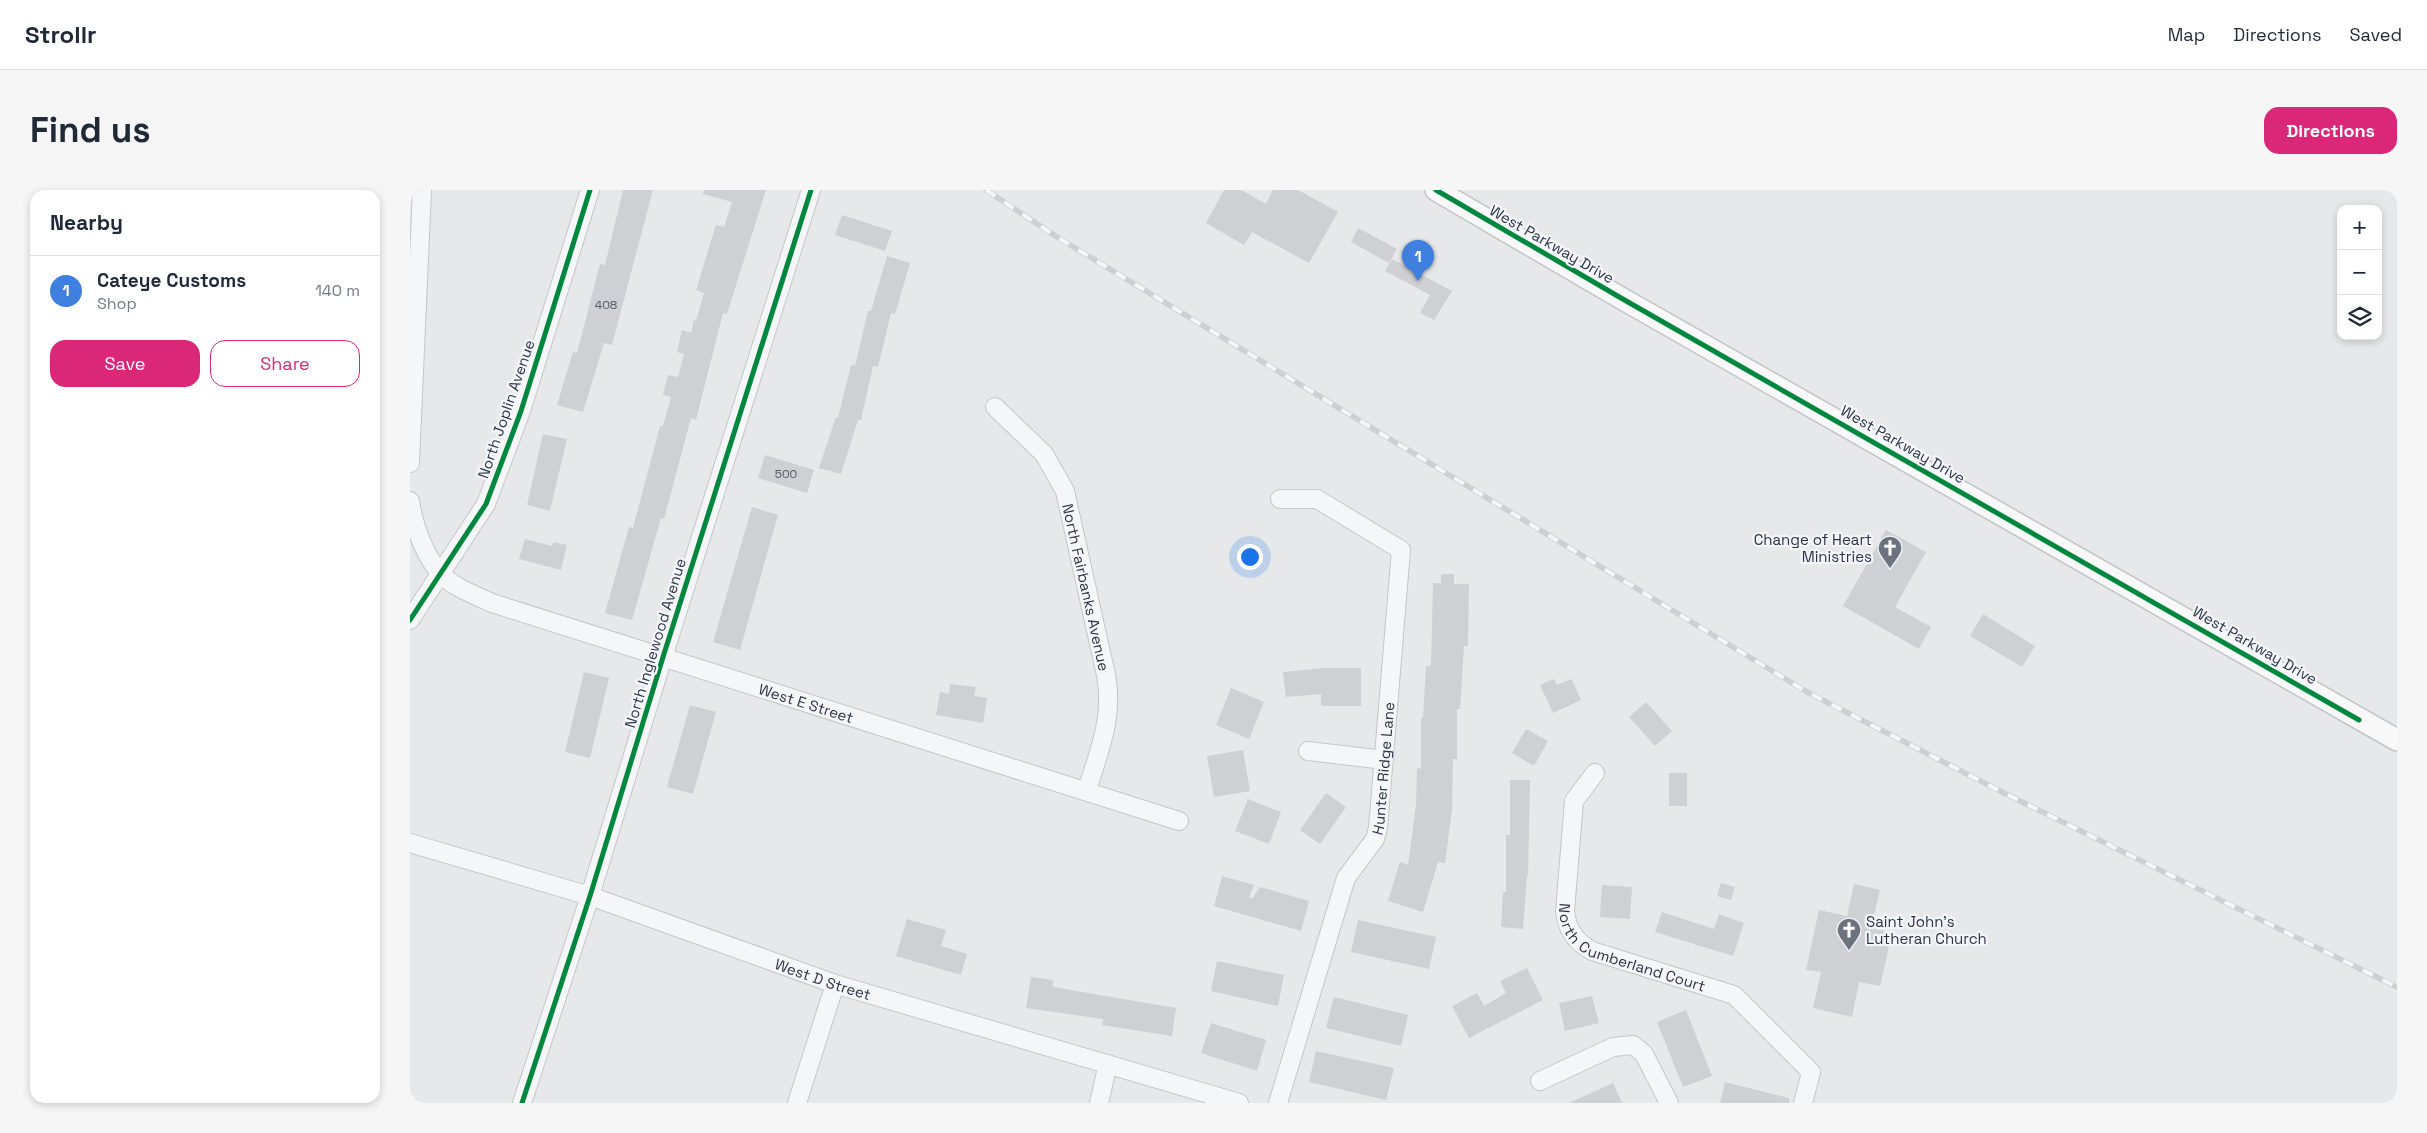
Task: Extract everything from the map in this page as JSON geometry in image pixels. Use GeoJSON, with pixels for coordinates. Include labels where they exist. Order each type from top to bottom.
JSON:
{"type":"FeatureCollection","features":[{"type":"Feature","properties":{"kind":"main road","name":"West Parkway Drive"},"geometry":{"type":"LineString","coordinates":[[1436,190],[1621,298],[2397,740]]}},
{"type":"Feature","properties":{"kind":"street"},"geometry":{"type":"LineString","coordinates":[[410,463],[422,190]]}},
{"type":"Feature","properties":{"kind":"street","name":"North Joplin Avenue"},"geometry":{"type":"LineString","coordinates":[[410,620],[486,504],[520,411],[590,190]]}},
{"type":"Feature","properties":{"kind":"street","name":"North Inglewood Avenue"},"geometry":{"type":"LineString","coordinates":[[522,1103],[590,896],[663,657],[811,190]]}},
{"type":"Feature","properties":{"kind":"street","name":"North Fairbanks Avenue"},"geometry":{"type":"LineString","coordinates":[[996,407],[1044,454],[1059,477],[1069,506],[1106,675],[1110,702],[1106,731],[1087,790]]}},
{"type":"Feature","properties":{"kind":"street","name":"Hunter Ridge Lane"},"geometry":{"type":"LineString","coordinates":[[1278,1103],[1346,878],[1376,839],[1401,550],[1317,499],[1280,500]]}},
{"type":"Feature","properties":{"kind":"street","name":"West E Street"},"geometry":{"type":"LineString","coordinates":[[410,501],[413,521],[426,550],[440,572],[462,589],[492,603],[1087,790],[1179,821]]}},
{"type":"Feature","properties":{"kind":"street"},"geometry":{"type":"LineString","coordinates":[[1308,751],[1384,760]]}},
{"type":"Feature","properties":{"kind":"street","name":"North Cumberland Court"},"geometry":{"type":"LineString","coordinates":[[1595,773],[1574,801],[1565,911],[1567,926],[1571,934],[1592,951],[1734,995],[1812,1072],[1803,1103]]}},
{"type":"Feature","properties":{"kind":"street","name":"West D Street"},"geometry":{"type":"LineString","coordinates":[[410,843],[590,896],[835,984],[1239,1103]]}},
{"type":"Feature","properties":{"kind":"street"},"geometry":{"type":"LineString","coordinates":[[797,1103],[835,984]]}},
{"type":"Feature","properties":{"kind":"street"},"geometry":{"type":"LineString","coordinates":[[1540,1081],[1613,1047],[1633,1045],[1644,1054],[1669,1103]]}},
{"type":"Feature","properties":{"kind":"street"},"geometry":{"type":"LineString","coordinates":[[1099,1103],[1108,1064]]}},
{"type":"Feature","properties":{"kind":"building"},"geometry":{"type":"Polygon","coordinates":[[[623,190],[653,190],[612,345],[604,343],[583,412],[557,405],[573,352],[577,353],[600,264],[605,265],[623,190]]]}},
{"type":"Feature","properties":{"kind":"building"},"geometry":{"type":"Polygon","coordinates":[[[704,190],[766,190],[727,314],[723,313],[696,420],[691,418],[664,519],[661,518],[632,620],[605,613],[629,527],[633,528],[660,426],[663,426],[671,397],[663,395],[668,375],[678,377],[684,354],[677,352],[682,330],[691,333],[694,320],[696,321],[704,293],[696,290],[716,225],[724,227],[732,202],[703,194],[704,190]]]}},
{"type":"Feature","properties":{"kind":"building"},"geometry":{"type":"Polygon","coordinates":[[[1224,190],[1241,190],[1266,204],[1273,190],[1298,190],[1338,212],[1309,263],[1252,232],[1244,245],[1206,223],[1224,190]]]}},
{"type":"Feature","properties":{"kind":"building"},"geometry":{"type":"Polygon","coordinates":[[[842,215],[892,231],[885,251],[835,235],[842,215]]]}},
{"type":"Feature","properties":{"kind":"building"},"geometry":{"type":"Polygon","coordinates":[[[1358,228],[1397,249],[1389,263],[1351,242],[1358,228]]]}},
{"type":"Feature","properties":{"kind":"building"},"geometry":{"type":"Polygon","coordinates":[[[887,256],[910,263],[895,314],[891,313],[878,367],[873,366],[861,420],[858,420],[841,474],[819,468],[836,417],[838,418],[851,365],[855,366],[868,311],[871,311],[887,256]]]}},
{"type":"Feature","properties":{"kind":"building"},"geometry":{"type":"Polygon","coordinates":[[[1392,259],[1452,291],[1434,320],[1420,313],[1430,295],[1385,271],[1392,259]]]}},
{"type":"Feature","properties":{"kind":"building"},"geometry":{"type":"Polygon","coordinates":[[[543,434],[567,439],[550,511],[527,505],[543,434]]]}},
{"type":"Feature","properties":{"kind":"building"},"geometry":{"type":"Polygon","coordinates":[[[765,455],[814,470],[807,493],[758,478],[765,455]]]}},
{"type":"Feature","properties":{"kind":"building"},"geometry":{"type":"Polygon","coordinates":[[[752,507],[778,515],[740,650],[713,642],[752,507]]]}},
{"type":"Feature","properties":{"kind":"building"},"geometry":{"type":"Polygon","coordinates":[[[1886,530],[1926,552],[1895,607],[1931,627],[1919,649],[1843,606],[1886,530]]]}},
{"type":"Feature","properties":{"kind":"building"},"geometry":{"type":"Polygon","coordinates":[[[525,539],[552,546],[553,542],[567,545],[561,570],[519,559],[525,539]]]}},
{"type":"Feature","properties":{"kind":"building"},"geometry":{"type":"Polygon","coordinates":[[[1441,574],[1454,574],[1454,584],[1469,584],[1468,646],[1464,646],[1460,709],[1457,709],[1457,759],[1453,759],[1452,809],[1445,863],[1438,862],[1423,912],[1388,901],[1400,862],[1408,865],[1416,805],[1417,768],[1421,769],[1421,718],[1423,718],[1426,666],[1431,666],[1433,583],[1441,583],[1441,574]]]}},
{"type":"Feature","properties":{"kind":"building"},"geometry":{"type":"Polygon","coordinates":[[[1983,614],[2035,646],[2022,667],[1970,636],[1983,614]]]}},
{"type":"Feature","properties":{"kind":"building"},"geometry":{"type":"Polygon","coordinates":[[[1325,668],[1361,668],[1361,706],[1321,706],[1321,694],[1286,697],[1283,672],[1325,668]]]}},
{"type":"Feature","properties":{"kind":"building"},"geometry":{"type":"Polygon","coordinates":[[[584,672],[609,678],[590,758],[565,752],[584,672]]]}},
{"type":"Feature","properties":{"kind":"building"},"geometry":{"type":"Polygon","coordinates":[[[1554,679],[1557,685],[1572,679],[1581,700],[1553,713],[1540,685],[1554,679]]]}},
{"type":"Feature","properties":{"kind":"building"},"geometry":{"type":"Polygon","coordinates":[[[950,684],[976,687],[974,696],[987,698],[983,723],[936,715],[940,692],[949,694],[950,684]]]}},
{"type":"Feature","properties":{"kind":"building"},"geometry":{"type":"Polygon","coordinates":[[[1231,688],[1264,702],[1249,739],[1216,725],[1231,688]]]}},
{"type":"Feature","properties":{"kind":"building"},"geometry":{"type":"Polygon","coordinates":[[[1646,702],[1672,731],[1655,746],[1629,717],[1646,702]]]}},
{"type":"Feature","properties":{"kind":"building"},"geometry":{"type":"Polygon","coordinates":[[[690,705],[716,712],[693,794],[667,787],[690,705]]]}},
{"type":"Feature","properties":{"kind":"building"},"geometry":{"type":"Polygon","coordinates":[[[1526,729],[1548,741],[1534,766],[1512,753],[1526,729]]]}},
{"type":"Feature","properties":{"kind":"building"},"geometry":{"type":"Polygon","coordinates":[[[1243,750],[1250,791],[1214,797],[1207,756],[1243,750]]]}},
{"type":"Feature","properties":{"kind":"building"},"geometry":{"type":"Polygon","coordinates":[[[1669,773],[1687,773],[1687,806],[1669,806],[1669,773]]]}},
{"type":"Feature","properties":{"kind":"building"},"geometry":{"type":"Polygon","coordinates":[[[1510,780],[1530,780],[1528,875],[1523,929],[1501,927],[1503,892],[1506,892],[1506,835],[1510,835],[1510,780]]]}},
{"type":"Feature","properties":{"kind":"building"},"geometry":{"type":"Polygon","coordinates":[[[1326,793],[1346,807],[1320,844],[1300,830],[1326,793]]]}},
{"type":"Feature","properties":{"kind":"building"},"geometry":{"type":"Polygon","coordinates":[[[1248,799],[1281,812],[1269,844],[1235,831],[1248,799]]]}},
{"type":"Feature","properties":{"kind":"building"},"geometry":{"type":"Polygon","coordinates":[[[1222,876],[1254,885],[1249,897],[1252,899],[1260,887],[1309,901],[1301,931],[1214,906],[1222,876]]]}},
{"type":"Feature","properties":{"kind":"building"},"geometry":{"type":"Polygon","coordinates":[[[1721,883],[1735,887],[1731,900],[1717,896],[1721,883]]]}},
{"type":"Feature","properties":{"kind":"building","name":"Saint John's Lutheran Church"},"geometry":{"type":"Polygon","coordinates":[[[1854,884],[1880,890],[1871,928],[1892,933],[1880,986],[1859,982],[1852,1017],[1813,1008],[1821,972],[1806,970],[1819,910],[1847,916],[1854,884]]]}},
{"type":"Feature","properties":{"kind":"building"},"geometry":{"type":"Polygon","coordinates":[[[1602,885],[1632,887],[1630,919],[1600,917],[1602,885]]]}},
{"type":"Feature","properties":{"kind":"building"},"geometry":{"type":"Polygon","coordinates":[[[1662,912],[1714,929],[1719,914],[1744,923],[1733,956],[1655,932],[1662,912]]]}},
{"type":"Feature","properties":{"kind":"building"},"geometry":{"type":"Polygon","coordinates":[[[907,919],[946,930],[941,946],[967,954],[961,975],[896,956],[907,919]]]}},
{"type":"Feature","properties":{"kind":"building"},"geometry":{"type":"Polygon","coordinates":[[[1358,920],[1436,937],[1429,969],[1351,952],[1358,920]]]}},
{"type":"Feature","properties":{"kind":"building"},"geometry":{"type":"Polygon","coordinates":[[[1217,961],[1284,975],[1278,1006],[1211,991],[1217,961]]]}},
{"type":"Feature","properties":{"kind":"building"},"geometry":{"type":"Polygon","coordinates":[[[1527,968],[1543,1000],[1469,1038],[1452,1006],[1477,993],[1484,1006],[1506,993],[1500,981],[1527,968]]]}},
{"type":"Feature","properties":{"kind":"building"},"geometry":{"type":"Polygon","coordinates":[[[1031,977],[1053,980],[1053,987],[1176,1008],[1172,1036],[1102,1025],[1103,1019],[1026,1008],[1031,977]]]}},
{"type":"Feature","properties":{"kind":"building"},"geometry":{"type":"Polygon","coordinates":[[[1592,996],[1599,1023],[1565,1031],[1559,1003],[1592,996]]]}},
{"type":"Feature","properties":{"kind":"building"},"geometry":{"type":"Polygon","coordinates":[[[1334,997],[1408,1015],[1401,1046],[1326,1028],[1334,997]]]}},
{"type":"Feature","properties":{"kind":"building"},"geometry":{"type":"Polygon","coordinates":[[[1686,1010],[1712,1076],[1683,1087],[1657,1022],[1686,1010]]]}},
{"type":"Feature","properties":{"kind":"building"},"geometry":{"type":"Polygon","coordinates":[[[1211,1023],[1266,1040],[1257,1071],[1201,1053],[1211,1023]]]}},
{"type":"Feature","properties":{"kind":"building"},"geometry":{"type":"Polygon","coordinates":[[[1316,1051],[1394,1068],[1386,1100],[1309,1082],[1316,1051]]]}},
{"type":"Feature","properties":{"kind":"building"},"geometry":{"type":"Polygon","coordinates":[[[1725,1082],[1789,1098],[1789,1103],[1720,1103],[1725,1082]]]}},
{"type":"Feature","properties":{"kind":"building"},"geometry":{"type":"Polygon","coordinates":[[[1613,1083],[1622,1103],[1569,1103],[1613,1083]]]}},
{"type":"Feature","properties":{"kind":"railway"},"geometry":{"type":"LineString","coordinates":[[986,190],[1057,237],[1807,692],[2004,793],[2397,987]]}},
{"type":"Feature","properties":{"kind":"cycle path"},"geometry":{"type":"LineString","coordinates":[[410,620],[486,504],[521,411],[590,190]]}},
{"type":"Feature","properties":{"kind":"cycle path"},"geometry":{"type":"LineString","coordinates":[[522,1103],[590,896],[663,657],[811,190]]}},
{"type":"Feature","properties":{"kind":"cycle path"},"geometry":{"type":"LineString","coordinates":[[1436,190],[1621,298],[2359,720]]}},
{"type":"Feature","properties":{"kind":"place","name":"Cateye Customs"},"geometry":{"type":"Point","coordinates":[1418,281]}},
{"type":"Feature","properties":{"kind":"place","name":"Change of Heart Ministries"},"geometry":{"type":"Point","coordinates":[1890,569]}},
{"type":"Feature","properties":{"kind":"place","name":"Saint John's Lutheran Church"},"geometry":{"type":"Point","coordinates":[1849,951]}}]}
